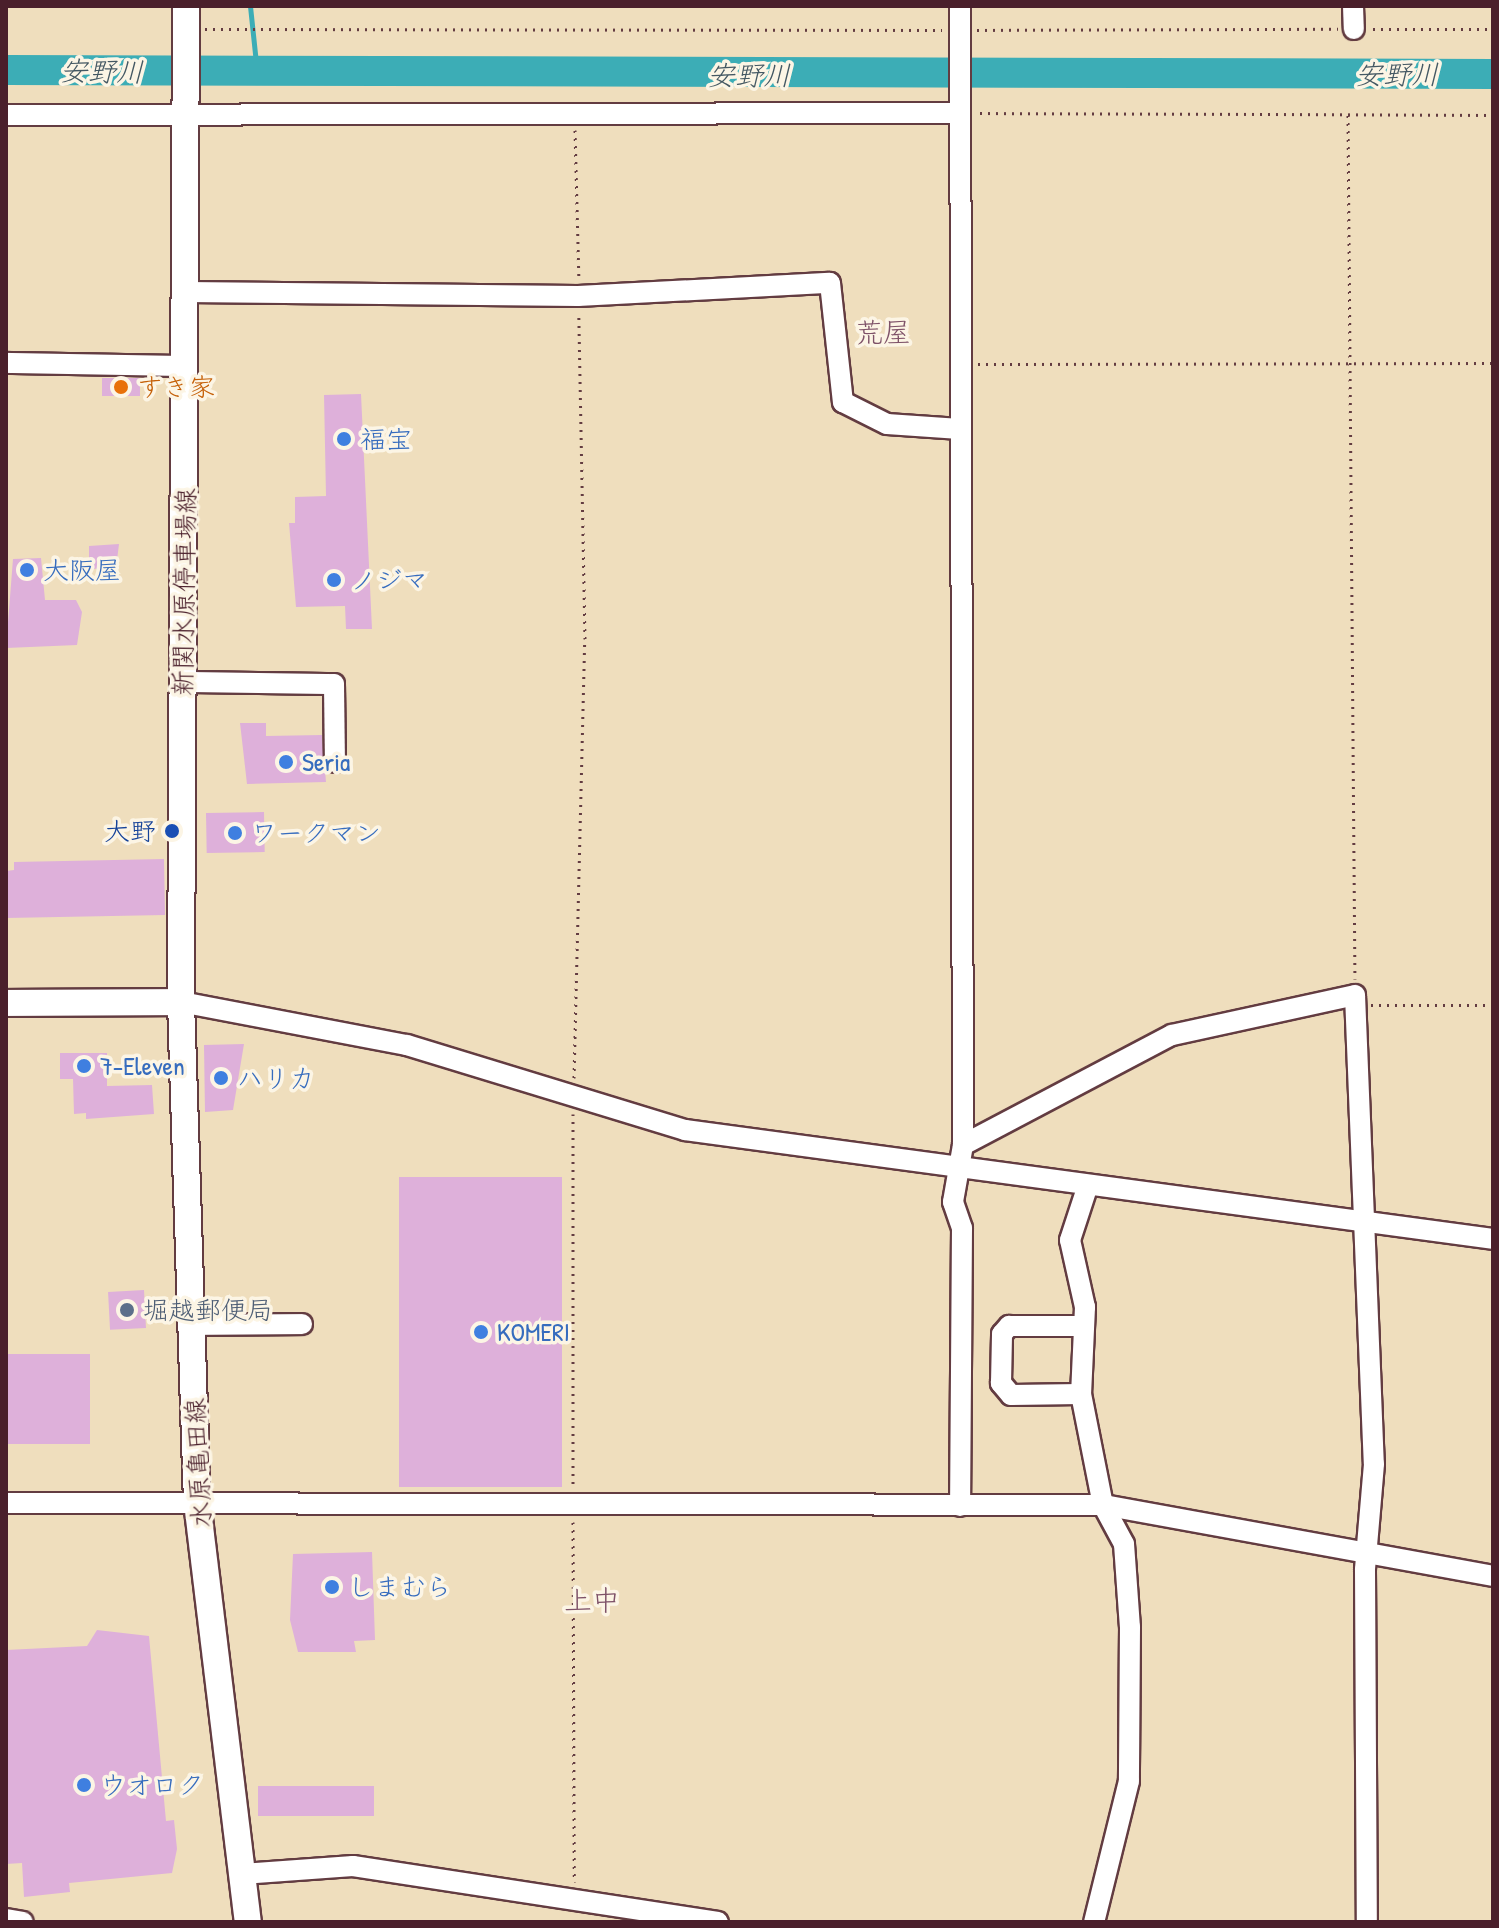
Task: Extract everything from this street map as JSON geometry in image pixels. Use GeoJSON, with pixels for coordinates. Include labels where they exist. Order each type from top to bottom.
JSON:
{"type":"FeatureCollection","features":[{"type":"Feature","properties":{"kind":"main road","name":"新関水原停車場線"},"geometry":{"type":"LineString","coordinates":[[181,1002],[186,25]]}},
{"type":"Feature","properties":{"kind":"main road"},"geometry":{"type":"LineString","coordinates":[[6,1003],[181,1002]]}},
{"type":"Feature","properties":{"kind":"main road","name":"水原亀田線"},"geometry":{"type":"LineString","coordinates":[[181,1002],[197,1502],[248,1922]]}},
{"type":"Feature","properties":{"kind":"street"},"geometry":{"type":"LineString","coordinates":[[960,6],[963,1145],[958,1168],[960,1506]]}},
{"type":"Feature","properties":{"kind":"street"},"geometry":{"type":"LineString","coordinates":[[1353,6],[1354,29]]}},
{"type":"Feature","properties":{"kind":"street"},"geometry":{"type":"LineString","coordinates":[[6,115],[185,112],[575,115],[960,110]]}},
{"type":"Feature","properties":{"kind":"street"},"geometry":{"type":"LineString","coordinates":[[186,292],[578,296],[830,283],[843,402],[887,424],[960,429]]}},
{"type":"Feature","properties":{"kind":"street"},"geometry":{"type":"LineString","coordinates":[[6,363],[186,366]]}},
{"type":"Feature","properties":{"kind":"street"},"geometry":{"type":"LineString","coordinates":[[183,682],[334,684],[335,762]]}},
{"type":"Feature","properties":{"kind":"street"},"geometry":{"type":"LineString","coordinates":[[963,1145],[1172,1035],[1355,1000],[1365,1222],[1372,1551],[1365,1570],[1367,1922]]}},
{"type":"Feature","properties":{"kind":"street"},"geometry":{"type":"LineString","coordinates":[[181,1002],[407,1045],[685,1130],[1493,1239]]}},
{"type":"Feature","properties":{"kind":"street"},"geometry":{"type":"LineString","coordinates":[[1088,1185],[1070,1240],[1084,1326],[1081,1394],[1103,1505],[1124,1544],[1129,1781],[1094,1922]]}},
{"type":"Feature","properties":{"kind":"street"},"geometry":{"type":"LineString","coordinates":[[191,1325],[302,1324]]}},
{"type":"Feature","properties":{"kind":"street"},"geometry":{"type":"LineString","coordinates":[[1081,1394],[1011,1395],[1001,1383],[1002,1334],[1009,1326],[1084,1326]]}},
{"type":"Feature","properties":{"kind":"street"},"geometry":{"type":"LineString","coordinates":[[6,1503],[1103,1505],[1372,1551],[1493,1576]]}},
{"type":"Feature","properties":{"kind":"street"},"geometry":{"type":"LineString","coordinates":[[242,1874],[353,1866],[576,1903],[718,1922]]}},
{"type":"Feature","properties":{"kind":"street"},"geometry":{"type":"LineString","coordinates":[[6,1919],[23,1922]]}},
{"type":"Feature","properties":{"kind":"path"},"geometry":{"type":"LineString","coordinates":[[186,25],[959,30],[1493,29]]}},
{"type":"Feature","properties":{"kind":"path"},"geometry":{"type":"LineString","coordinates":[[960,110],[1493,115]]}},
{"type":"Feature","properties":{"kind":"path"},"geometry":{"type":"LineString","coordinates":[[575,115],[585,639],[573,1096],[572,1504],[576,1903]]}},
{"type":"Feature","properties":{"kind":"path"},"geometry":{"type":"LineString","coordinates":[[1348,115],[1355,1000],[1493,1005]]}},
{"type":"Feature","properties":{"kind":"path"},"geometry":{"type":"LineString","coordinates":[[962,364],[1493,363]]}},
{"type":"Feature","properties":{"kind":"building","name":"すき家"},"geometry":{"type":"Polygon","coordinates":[[[102,378],[140,378],[140,396],[102,396],[102,378]]]}},
{"type":"Feature","properties":{"kind":"building","name":"ノジマ"},"geometry":{"type":"Polygon","coordinates":[[[361,394],[372,629],[346,629],[345,606],[296,607],[289,523],[295,523],[295,497],[326,496],[324,395],[361,394]]]}},
{"type":"Feature","properties":{"kind":"building"},"geometry":{"type":"Polygon","coordinates":[[[119,544],[116,568],[89,569],[89,546],[119,544]]]}},
{"type":"Feature","properties":{"kind":"building"},"geometry":{"type":"Polygon","coordinates":[[[41,558],[45,600],[76,600],[82,612],[77,645],[6,648],[13,559],[41,558]]]}},
{"type":"Feature","properties":{"kind":"building","name":"Seria"},"geometry":{"type":"Polygon","coordinates":[[[240,723],[266,723],[266,736],[322,735],[326,782],[247,784],[240,723]]]}},
{"type":"Feature","properties":{"kind":"building","name":"ワークマン"},"geometry":{"type":"Polygon","coordinates":[[[264,812],[265,852],[207,853],[206,813],[264,812]]]}},
{"type":"Feature","properties":{"kind":"building"},"geometry":{"type":"Polygon","coordinates":[[[164,859],[165,915],[6,918],[6,871],[14,870],[14,862],[164,859]]]}},
{"type":"Feature","properties":{"kind":"building","name":"ハリカ"},"geometry":{"type":"Polygon","coordinates":[[[244,1044],[233,1110],[205,1112],[204,1045],[244,1044]]]}},
{"type":"Feature","properties":{"kind":"building"},"geometry":{"type":"Polygon","coordinates":[[[60,1053],[107,1053],[107,1086],[152,1085],[154,1114],[86,1119],[86,1113],[74,1114],[73,1079],[60,1079],[60,1053]]]}},
{"type":"Feature","properties":{"kind":"building","name":"KOMERI"},"geometry":{"type":"Polygon","coordinates":[[[399,1177],[562,1177],[562,1487],[399,1487],[399,1177]]]}},
{"type":"Feature","properties":{"kind":"building"},"geometry":{"type":"Polygon","coordinates":[[[144,1290],[146,1328],[110,1330],[108,1292],[144,1290]]]}},
{"type":"Feature","properties":{"kind":"building"},"geometry":{"type":"Polygon","coordinates":[[[6,1354],[90,1354],[90,1444],[6,1444],[6,1354]]]}},
{"type":"Feature","properties":{"kind":"building","name":"しまむら"},"geometry":{"type":"Polygon","coordinates":[[[372,1552],[375,1640],[354,1641],[356,1652],[298,1652],[290,1620],[293,1554],[372,1552]]]}},
{"type":"Feature","properties":{"kind":"building","name":"ウオロク"},"geometry":{"type":"Polygon","coordinates":[[[97,1630],[149,1636],[166,1821],[174,1820],[177,1849],[172,1873],[69,1883],[70,1892],[24,1897],[22,1863],[6,1864],[6,1650],[87,1646],[97,1630]]]}},
{"type":"Feature","properties":{"kind":"building"},"geometry":{"type":"Polygon","coordinates":[[[258,1786],[374,1786],[374,1816],[258,1816],[258,1786]]]}},
{"type":"Feature","properties":{"kind":"waterway"},"geometry":{"type":"LineString","coordinates":[[250,6],[257,73]]}},
{"type":"Feature","properties":{"kind":"waterway","name":"安野川"},"geometry":{"type":"LineString","coordinates":[[6,70],[1493,74]]}},
{"type":"Feature","properties":{"kind":"place","name":"すき家"},"geometry":{"type":"Point","coordinates":[121,387]}},
{"type":"Feature","properties":{"kind":"place","name":"福宝"},"geometry":{"type":"Point","coordinates":[344,439]}},
{"type":"Feature","properties":{"kind":"place","name":"大阪屋"},"geometry":{"type":"Point","coordinates":[27,570]}},
{"type":"Feature","properties":{"kind":"place","name":"ノジマ"},"geometry":{"type":"Point","coordinates":[334,580]}},
{"type":"Feature","properties":{"kind":"place","name":"Seria"},"geometry":{"type":"Point","coordinates":[286,762]}},
{"type":"Feature","properties":{"kind":"place","name":"大野"},"geometry":{"type":"Point","coordinates":[172,831]}},
{"type":"Feature","properties":{"kind":"place","name":"ワークマン"},"geometry":{"type":"Point","coordinates":[235,833]}},
{"type":"Feature","properties":{"kind":"place","name":"7-Eleven"},"geometry":{"type":"Point","coordinates":[84,1066]}},
{"type":"Feature","properties":{"kind":"place","name":"ハリカ"},"geometry":{"type":"Point","coordinates":[221,1078]}},
{"type":"Feature","properties":{"kind":"place","name":"堀越郵便局"},"geometry":{"type":"Point","coordinates":[127,1310]}},
{"type":"Feature","properties":{"kind":"place","name":"KOMERI"},"geometry":{"type":"Point","coordinates":[481,1332]}},
{"type":"Feature","properties":{"kind":"place","name":"しまむら"},"geometry":{"type":"Point","coordinates":[332,1587]}},
{"type":"Feature","properties":{"kind":"place","name":"ウオロク"},"geometry":{"type":"Point","coordinates":[84,1785]}},
{"type":"Feature","properties":{"kind":"district","name":"荒屋"},"geometry":{"type":"Point","coordinates":[883,332]}},
{"type":"Feature","properties":{"kind":"district","name":"上中"},"geometry":{"type":"Point","coordinates":[592,1600]}}]}
